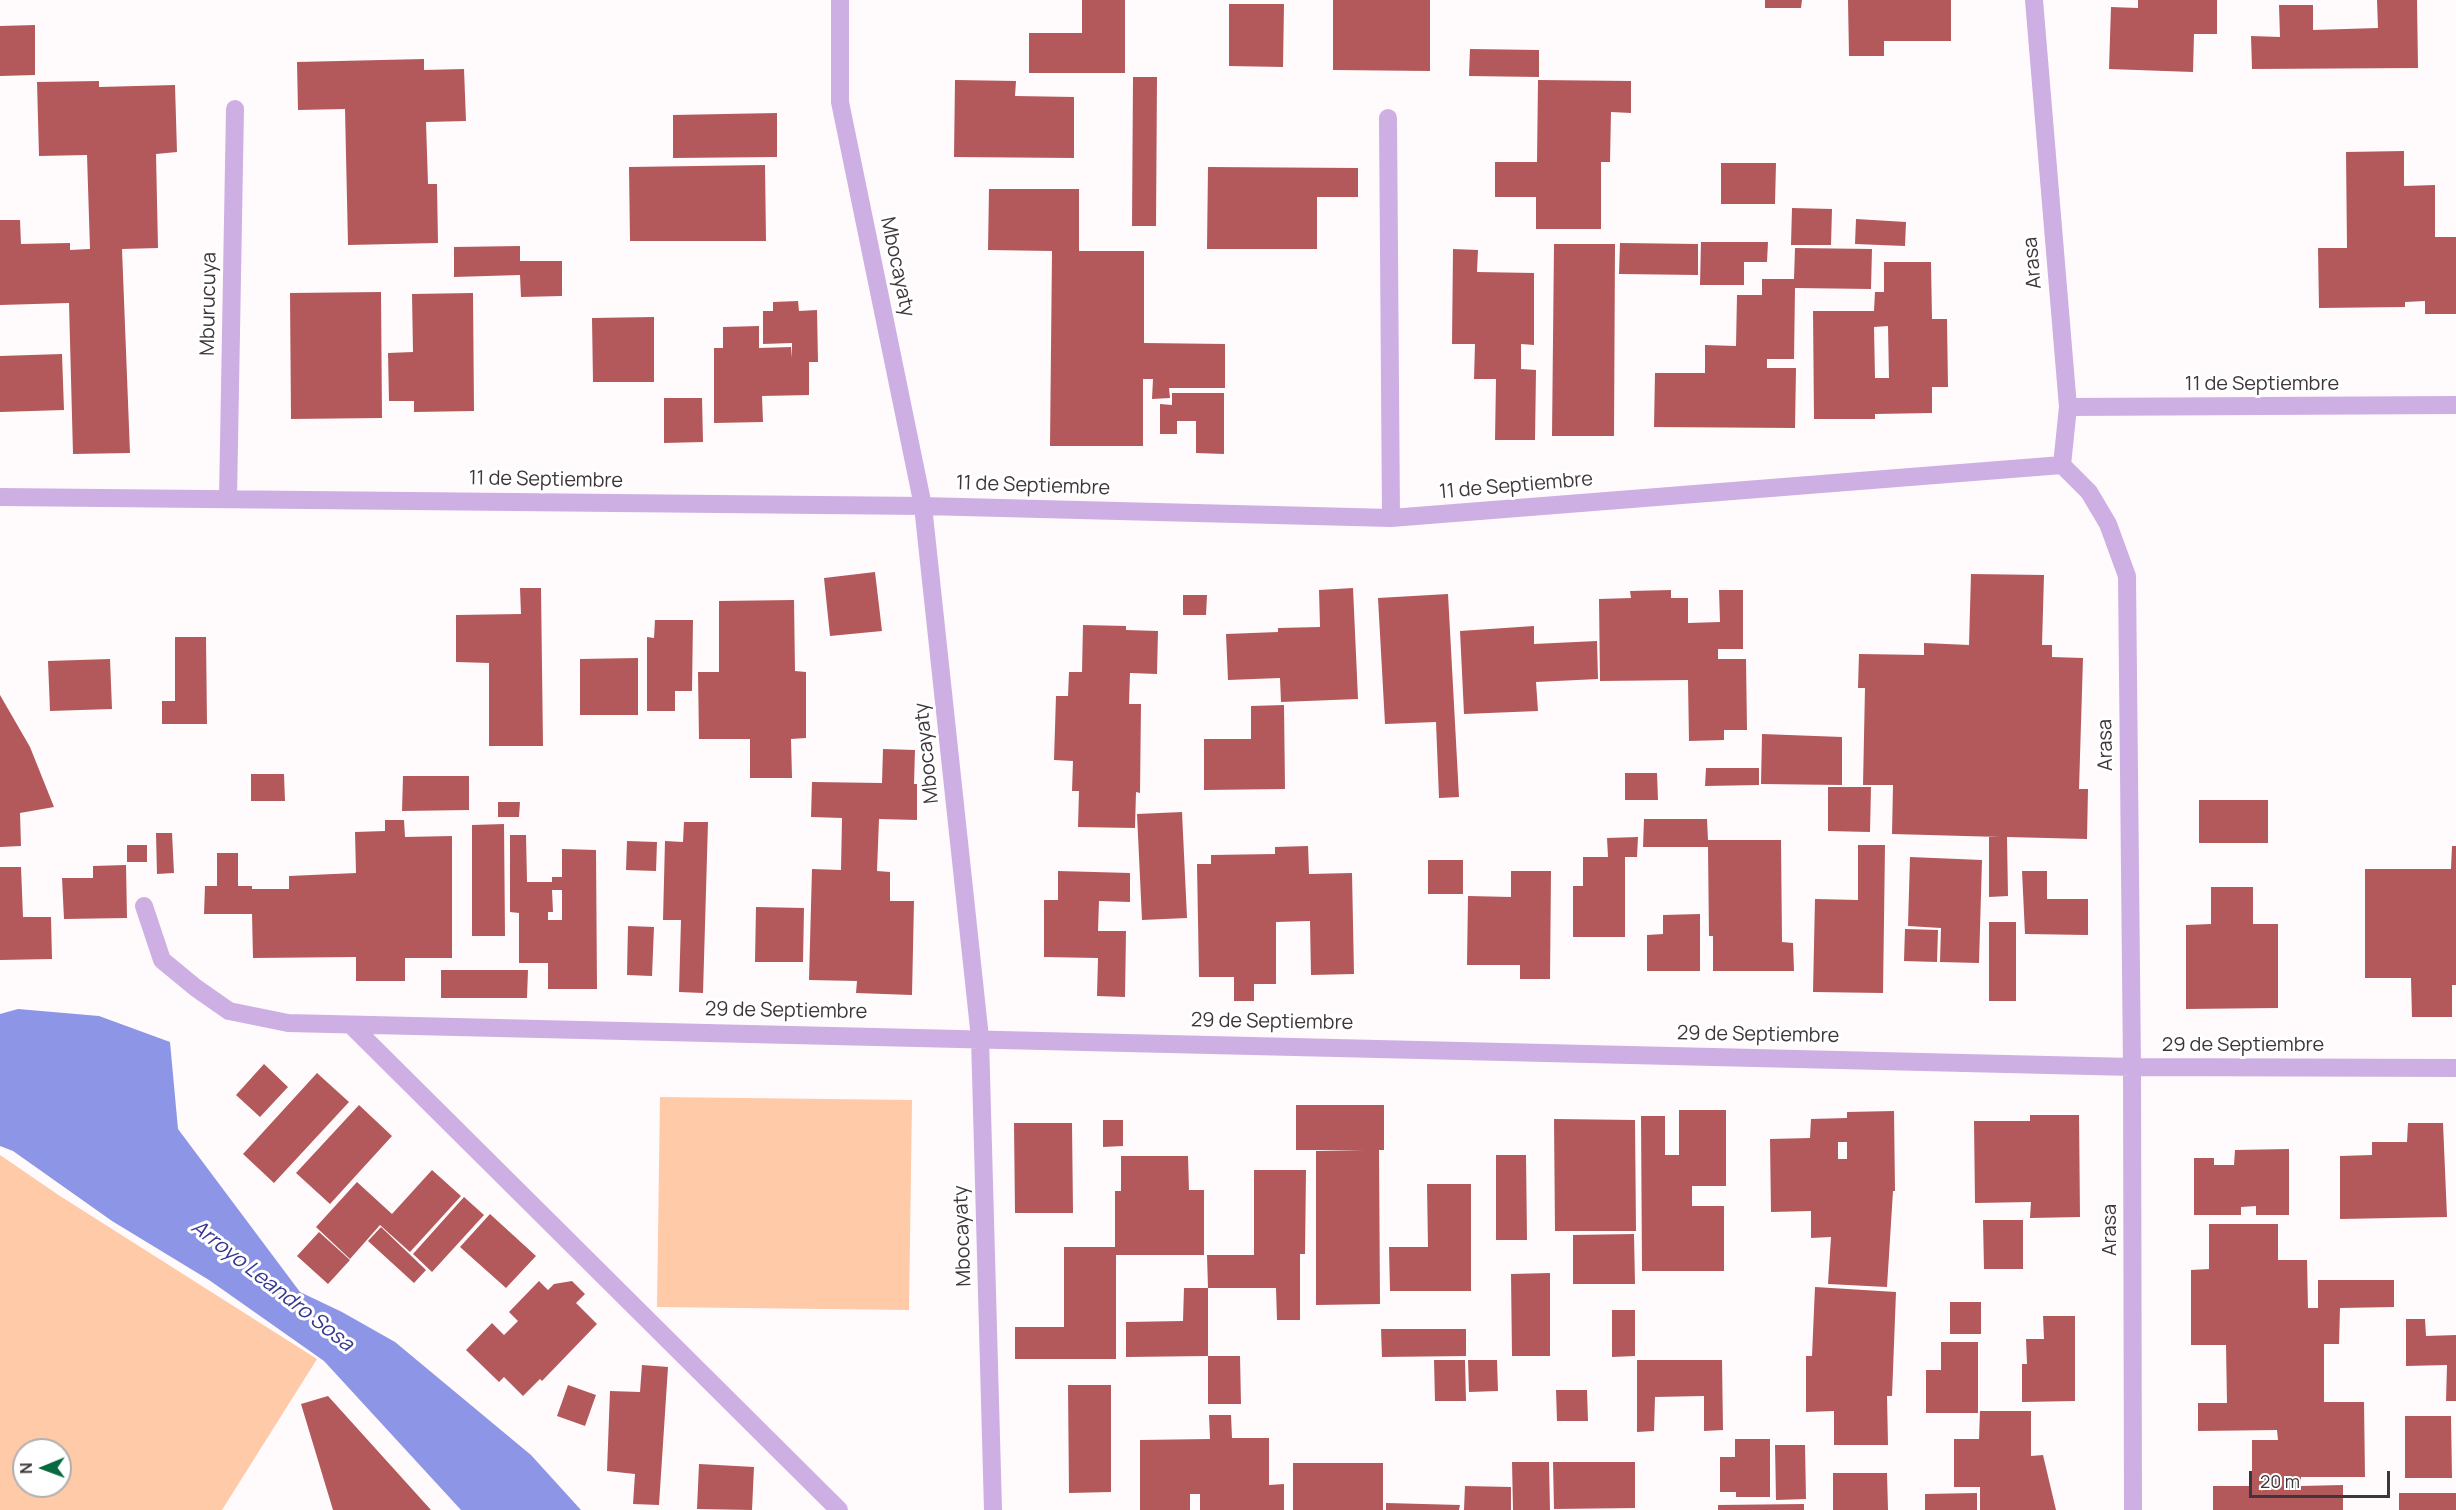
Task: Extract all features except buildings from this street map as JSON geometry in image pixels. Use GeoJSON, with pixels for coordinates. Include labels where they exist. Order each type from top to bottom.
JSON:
{"type":"FeatureCollection","features":[{"type":"Feature","properties":{"kind":"street","name":"Mbocayaty"},"geometry":{"type":"LineString","coordinates":[[840,0],[840,102],[923,506],[980,1038],[993,1510]]}},
{"type":"Feature","properties":{"kind":"street","name":"Arasa"},"geometry":{"type":"LineString","coordinates":[[2034,0],[2068,408],[2062,465],[2089,492],[2108,524],[2127,576],[2132,1067],[2133,1510]]}},
{"type":"Feature","properties":{"kind":"street","name":"Mburucuya"},"geometry":{"type":"LineString","coordinates":[[228,499],[235,109]]}},
{"type":"Feature","properties":{"kind":"street"},"geometry":{"type":"LineString","coordinates":[[1388,118],[1391,518]]}},
{"type":"Feature","properties":{"kind":"street","name":"11 de Septiembre"},"geometry":{"type":"LineString","coordinates":[[2068,408],[2456,405]]}},
{"type":"Feature","properties":{"kind":"street","name":"11 de Septiembre"},"geometry":{"type":"LineString","coordinates":[[0,497],[923,506],[1391,518],[2062,465]]}},
{"type":"Feature","properties":{"kind":"street","name":"29 de Septiembre"},"geometry":{"type":"LineString","coordinates":[[144,906],[162,960],[196,988],[230,1011],[288,1023],[2132,1067],[2456,1068]]}},
{"type":"Feature","properties":{"kind":"street"},"geometry":{"type":"LineString","coordinates":[[351,1025],[839,1510]]}},
{"type":"Feature","properties":{"kind":"shaded area"},"geometry":{"type":"Polygon","coordinates":[[[660,1097],[912,1100],[909,1310],[657,1307],[660,1097]]]}},
{"type":"Feature","properties":{"kind":"shaded area"},"geometry":{"type":"Polygon","coordinates":[[[0,1155],[60,1196],[317,1359],[222,1510],[0,1510],[0,1155]]]}},
{"type":"Feature","properties":{"kind":"water","name":"Arroyo Leandro Sosa"},"geometry":{"type":"Polygon","coordinates":[[[18,1009],[99,1016],[170,1042],[178,1129],[300,1292],[342,1312],[395,1342],[531,1455],[581,1510],[461,1510],[324,1361],[209,1280],[112,1221],[13,1151],[0,1146],[0,1014],[18,1009]]]}}]}
